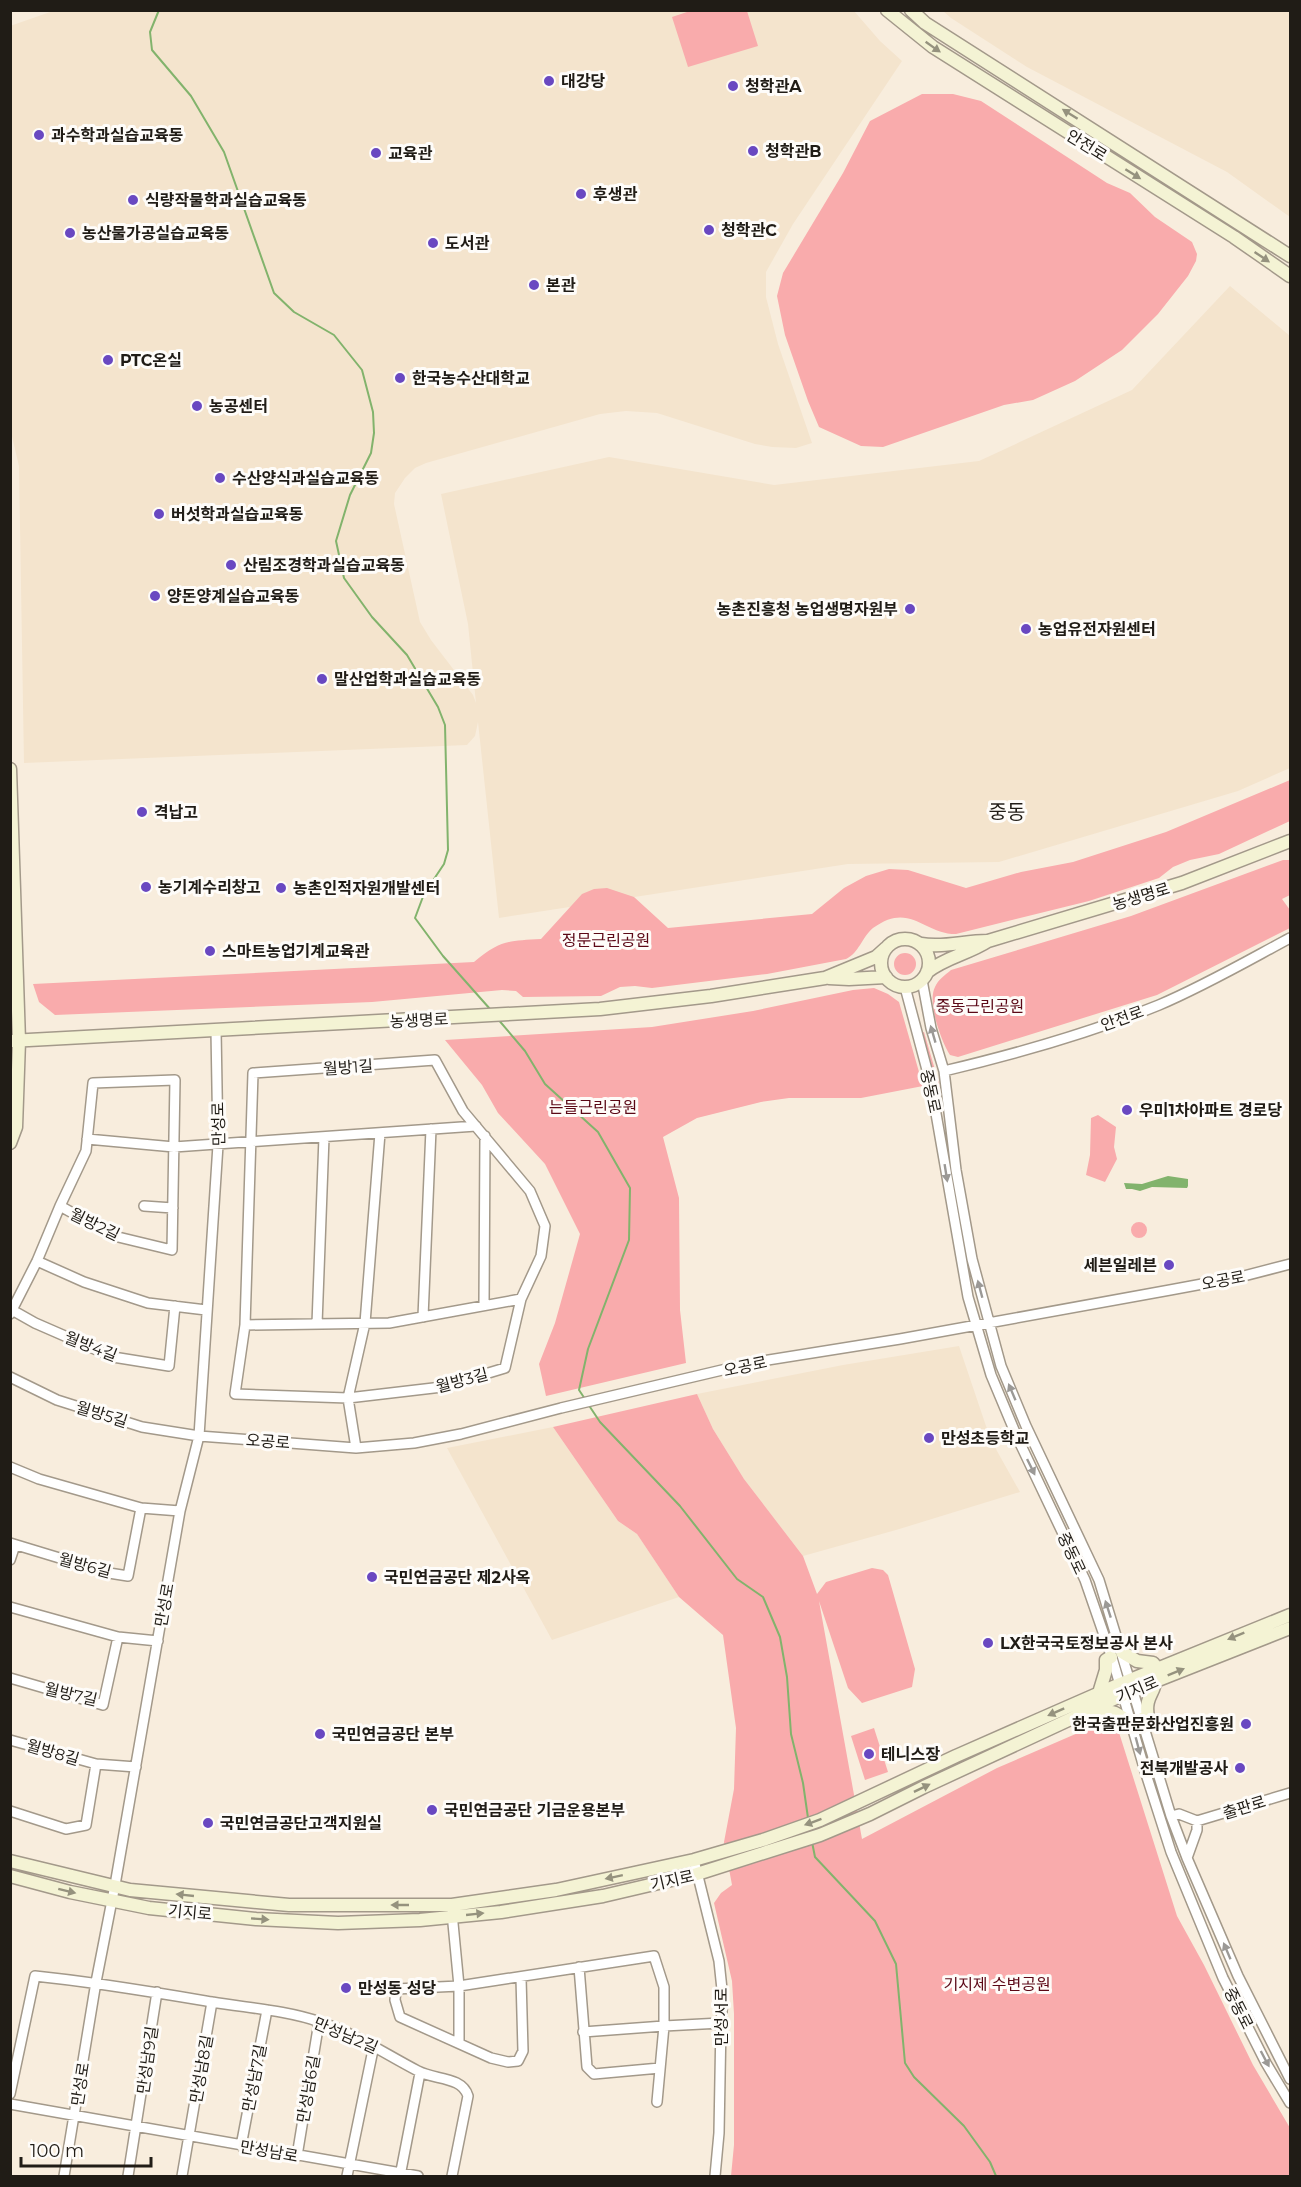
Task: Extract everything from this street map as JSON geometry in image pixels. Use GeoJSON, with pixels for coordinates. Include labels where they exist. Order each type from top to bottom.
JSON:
{"type":"FeatureCollection","features":[{"type":"Feature","properties":{"kind":"street","name":"안전로"},"geometry":{"type":"LineString","coordinates":[[887,10],[933,47],[1234,237],[1290,276]]}},
{"type":"Feature","properties":{"kind":"street","name":"안전로"},"geometry":{"type":"LineString","coordinates":[[911,10],[926,23],[1290,255]]}},
{"type":"Feature","properties":{"kind":"street"},"geometry":{"type":"LineString","coordinates":[[10,769],[16,1127],[10,1143]]}},
{"type":"Feature","properties":{"kind":"street","name":"농생명로"},"geometry":{"type":"LineString","coordinates":[[988,941],[1182,883],[1290,841]]}},
{"type":"Feature","properties":{"kind":"street","name":"안전로"},"geometry":{"type":"LineString","coordinates":[[944,1071],[1122,1020],[1172,999],[1290,938]]}},
{"type":"Feature","properties":{"kind":"street"},"geometry":{"type":"LineString","coordinates":[[825,978],[876,957],[899,939],[936,947],[971,941],[988,941]]}},
{"type":"Feature","properties":{"kind":"street"},"geometry":{"type":"LineString","coordinates":[[886,948],[881,963],[886,977],[898,986],[905,987],[911,986],[947,959],[974,950],[988,941]]}},
{"type":"Feature","properties":{"kind":"street"},"geometry":{"type":"LineString","coordinates":[[921,944],[926,951],[929,963],[925,976]]}},
{"type":"Feature","properties":{"kind":"street","name":"중동로"},"geometry":{"type":"LineString","coordinates":[[925,976],[931,1028],[944,1071],[962,1206],[972,1259],[1001,1366],[1099,1580],[1116,1655],[1137,1722],[1187,1858],[1238,1976],[1290,2079]]}},
{"type":"Feature","properties":{"kind":"street"},"geometry":{"type":"LineString","coordinates":[[825,978],[886,977]]}},
{"type":"Feature","properties":{"kind":"street","name":"농생명로"},"geometry":{"type":"LineString","coordinates":[[15,1041],[600,1009],[711,996],[825,978]]}},
{"type":"Feature","properties":{"kind":"street","name":"중동로"},"geometry":{"type":"LineString","coordinates":[[905,987],[931,1085],[955,1230],[976,1325],[991,1375],[1007,1415],[1085,1581],[1116,1655]]}},
{"type":"Feature","properties":{"kind":"street","name":"만성로"},"geometry":{"type":"LineString","coordinates":[[64,2176],[96,1982],[180,1511],[199,1436],[218,1145],[216,1030]]}},
{"type":"Feature","properties":{"kind":"street","name":"월방1길"},"geometry":{"type":"LineString","coordinates":[[247,1238],[253,1073],[435,1060],[464,1111],[530,1191],[545,1226]]}},
{"type":"Feature","properties":{"kind":"street","name":"월방2길"},"geometry":{"type":"LineString","coordinates":[[175,1080],[174,1147],[172,1250],[114,1236],[60,1206],[86,1151],[93,1083],[175,1080]]}},
{"type":"Feature","properties":{"kind":"street"},"geometry":{"type":"LineString","coordinates":[[87,1139],[174,1147],[476,1126]]}},
{"type":"Feature","properties":{"kind":"street"},"geometry":{"type":"LineString","coordinates":[[423,1317],[431,1129]]}},
{"type":"Feature","properties":{"kind":"street"},"geometry":{"type":"LineString","coordinates":[[356,1448],[348,1398],[365,1323],[380,1133]]}},
{"type":"Feature","properties":{"kind":"street"},"geometry":{"type":"LineString","coordinates":[[484,1305],[485,1136]]}},
{"type":"Feature","properties":{"kind":"street"},"geometry":{"type":"LineString","coordinates":[[317,1324],[324,1137]]}},
{"type":"Feature","properties":{"kind":"street","name":"월방4길"},"geometry":{"type":"LineString","coordinates":[[60,1206],[37,1261],[11,1312],[113,1357],[169,1366],[175,1306]]}},
{"type":"Feature","properties":{"kind":"street"},"geometry":{"type":"LineString","coordinates":[[144,1206],[173,1208]]}},
{"type":"Feature","properties":{"kind":"street","name":"월방3길"},"geometry":{"type":"LineString","coordinates":[[247,1238],[244,1325],[235,1394],[348,1398],[442,1387],[505,1368],[521,1299],[541,1256],[545,1226]]}},
{"type":"Feature","properties":{"kind":"street"},"geometry":{"type":"LineString","coordinates":[[37,1261],[84,1282],[148,1303],[207,1310]]}},
{"type":"Feature","properties":{"kind":"street","name":"오공로"},"geometry":{"type":"LineString","coordinates":[[199,1436],[356,1448],[414,1443],[461,1434],[756,1362],[989,1323],[1240,1277],[1290,1264]]}},
{"type":"Feature","properties":{"kind":"street"},"geometry":{"type":"LineString","coordinates":[[244,1325],[389,1323],[521,1299]]}},
{"type":"Feature","properties":{"kind":"street","name":"월방5길"},"geometry":{"type":"LineString","coordinates":[[10,1377],[57,1400],[142,1427],[199,1436]]}},
{"type":"Feature","properties":{"kind":"street"},"geometry":{"type":"LineString","coordinates":[[10,1467],[39,1479],[141,1508],[180,1511]]}},
{"type":"Feature","properties":{"kind":"street","name":"월방6길"},"geometry":{"type":"LineString","coordinates":[[13,1544],[110,1573],[128,1576],[141,1508]]}},
{"type":"Feature","properties":{"kind":"street"},"geometry":{"type":"LineString","coordinates":[[10,1560],[13,1544]]}},
{"type":"Feature","properties":{"kind":"street"},"geometry":{"type":"LineString","coordinates":[[10,1607],[118,1637],[158,1641]]}},
{"type":"Feature","properties":{"kind":"street","name":"기지로"},"geometry":{"type":"LineString","coordinates":[[10,1861],[130,1890],[289,1905],[501,1912],[603,1896],[698,1874],[733,1856],[820,1820],[956,1756],[1099,1693],[1126,1687],[1156,1675],[1290,1616]]}},
{"type":"Feature","properties":{"kind":"street","name":"기지로"},"geometry":{"type":"LineString","coordinates":[[1156,1675],[1290,1628]]}},
{"type":"Feature","properties":{"kind":"street","name":"월방7길"},"geometry":{"type":"LineString","coordinates":[[10,1678],[103,1705],[118,1637]]}},
{"type":"Feature","properties":{"kind":"street"},"geometry":{"type":"LineString","coordinates":[[1093,1708],[1095,1712],[1103,1710],[1137,1722],[1148,1717],[1146,1709],[1148,1697],[1155,1686],[1156,1675],[1153,1663],[1116,1655],[1106,1660],[1106,1670],[1099,1693]]}},
{"type":"Feature","properties":{"kind":"street","name":"기지로"},"geometry":{"type":"LineString","coordinates":[[10,1876],[112,1902],[224,1916],[338,1923],[452,1911],[694,1860],[733,1856],[820,1835],[870,1814],[1093,1708],[1126,1687]]}},
{"type":"Feature","properties":{"kind":"street","name":"중동로"},"geometry":{"type":"LineString","coordinates":[[1137,1722],[1145,1771],[1171,1852],[1219,1967],[1266,2063],[1290,2103]]}},
{"type":"Feature","properties":{"kind":"street","name":"월방8길"},"geometry":{"type":"LineString","coordinates":[[10,1740],[96,1764],[135,1767]]}},
{"type":"Feature","properties":{"kind":"street","name":"월방8길"},"geometry":{"type":"LineString","coordinates":[[10,1811],[66,1829],[86,1825],[96,1764]]}},
{"type":"Feature","properties":{"kind":"street","name":"출판로"},"geometry":{"type":"LineString","coordinates":[[1172,1816],[1179,1814],[1197,1821],[1290,1793]]}},
{"type":"Feature","properties":{"kind":"street"},"geometry":{"type":"LineString","coordinates":[[1187,1858],[1197,1830],[1197,1821]]}},
{"type":"Feature","properties":{"kind":"street","name":"만성서로"},"geometry":{"type":"LineString","coordinates":[[694,1860],[719,1961],[723,1999],[719,2133],[715,2176]]}},
{"type":"Feature","properties":{"kind":"street"},"geometry":{"type":"LineString","coordinates":[[452,1911],[459,1986],[459,2042]]}},
{"type":"Feature","properties":{"kind":"street"},"geometry":{"type":"LineString","coordinates":[[521,1978],[523,2050],[518,2061],[508,2062],[491,2058],[400,2017],[395,2000],[396,1989],[459,1986],[654,1956],[664,1987],[664,2026],[657,2102]]}},
{"type":"Feature","properties":{"kind":"street"},"geometry":{"type":"LineString","coordinates":[[579,1967],[587,2067],[594,2074],[660,2068]]}},
{"type":"Feature","properties":{"kind":"street","name":"만성남2길"},"geometry":{"type":"LineString","coordinates":[[10,2094],[35,1976],[96,1982],[267,2010],[320,2022],[374,2045],[420,2073],[460,2084],[466,2089],[468,2096],[452,2176]]}},
{"type":"Feature","properties":{"kind":"street","name":"만성남9길"},"geometry":{"type":"LineString","coordinates":[[137,2127],[157,1992]]}},
{"type":"Feature","properties":{"kind":"street","name":"만성남8길"},"geometry":{"type":"LineString","coordinates":[[189,2137],[212,2002]]}},
{"type":"Feature","properties":{"kind":"street","name":"만성남7길"},"geometry":{"type":"LineString","coordinates":[[241,2146],[267,2010]]}},
{"type":"Feature","properties":{"kind":"street","name":"만성남6길"},"geometry":{"type":"LineString","coordinates":[[297,2156],[320,2022]]}},
{"type":"Feature","properties":{"kind":"street"},"geometry":{"type":"LineString","coordinates":[[583,2032],[721,2023]]}},
{"type":"Feature","properties":{"kind":"street"},"geometry":{"type":"LineString","coordinates":[[347,2176],[374,2045]]}},
{"type":"Feature","properties":{"kind":"street"},"geometry":{"type":"LineString","coordinates":[[400,2175],[420,2073]]}},
{"type":"Feature","properties":{"kind":"street","name":"만성남로"},"geometry":{"type":"LineString","coordinates":[[10,2104],[349,2166],[418,2176]]}},
{"type":"Feature","properties":{"kind":"street"},"geometry":{"type":"LineString","coordinates":[[128,2176],[137,2127]]}},
{"type":"Feature","properties":{"kind":"street"},"geometry":{"type":"LineString","coordinates":[[182,2176],[189,2137]]}},
{"type":"Feature","properties":{"kind":"shaded area"},"geometry":{"type":"Polygon","coordinates":[[[56,10],[854,11],[880,41],[902,61],[793,224],[766,272],[766,297],[778,344],[812,443],[796,448],[772,447],[755,444],[657,413],[626,411],[600,414],[415,468],[395,493],[394,504],[420,622],[473,695],[476,703],[468,624],[441,494],[609,457],[774,485],[979,461],[1132,390],[1230,286],[1290,336],[1290,768],[1238,791],[999,862],[848,864],[499,918],[478,722],[475,736],[467,745],[24,763],[19,466],[10,428],[10,26],[56,10]]]}},
{"type":"Feature","properties":{"kind":"shaded area"},"geometry":{"type":"Polygon","coordinates":[[[943,11],[1290,11],[1290,217],[1227,172],[1027,67],[943,11]]]}},
{"type":"Feature","properties":{"kind":"shaded area"},"geometry":{"type":"Polygon","coordinates":[[[1168,1176],[1188,1179],[1187,1188],[1152,1187],[1140,1191],[1126,1189],[1124,1183],[1142,1184],[1168,1176]]]}},
{"type":"Feature","properties":{"kind":"shaded area"},"geometry":{"type":"Polygon","coordinates":[[[959,1346],[986,1426],[1020,1492],[803,1556],[744,1479],[713,1429],[697,1394],[843,1365],[959,1346]]]}},
{"type":"Feature","properties":{"kind":"shaded area"},"geometry":{"type":"Polygon","coordinates":[[[553,1427],[618,1521],[637,1534],[679,1597],[552,1640],[447,1448],[553,1427]]]}},
{"type":"Feature","properties":{"kind":"green space"},"geometry":{"type":"Polygon","coordinates":[[[693,10],[747,11],[758,46],[688,67],[672,17],[693,10]]]}},
{"type":"Feature","properties":{"kind":"green space"},"geometry":{"type":"Polygon","coordinates":[[[922,94],[953,94],[981,101],[1107,183],[1130,193],[1155,217],[1192,242],[1197,254],[1196,261],[1188,276],[1158,314],[1122,350],[1075,381],[1033,400],[1004,405],[883,447],[861,446],[819,427],[785,335],[777,296],[783,273],[843,173],[870,121],[922,94]]]}},
{"type":"Feature","properties":{"kind":"green space","name":"정문근린공원"},"geometry":{"type":"Polygon","coordinates":[[[1290,780],[1290,821],[1219,854],[1190,860],[1173,867],[1159,878],[1089,901],[956,934],[944,933],[907,918],[897,918],[873,928],[854,953],[846,959],[767,974],[652,988],[620,987],[601,996],[523,997],[516,991],[502,990],[372,1002],[55,1015],[39,1002],[33,984],[474,962],[491,949],[505,943],[541,939],[582,894],[594,889],[607,888],[634,897],[668,928],[812,914],[844,888],[866,876],[889,869],[908,870],[966,888],[1021,872],[1073,862],[1166,832],[1290,780]]]}},
{"type":"Feature","properties":{"kind":"green space","name":"중동근린공원"},"geometry":{"type":"Polygon","coordinates":[[[1283,860],[1290,860],[1290,895],[1282,899],[1290,910],[1290,928],[1157,995],[958,1057],[950,1055],[939,1031],[933,994],[936,984],[951,970],[1131,916],[1283,860]]]}},
{"type":"Feature","properties":{"kind":"green space"},"geometry":{"type":"Polygon","coordinates":[[[905,953],[913,956],[916,964],[913,972],[905,975],[897,972],[894,964],[897,956],[905,953]]]}},
{"type":"Feature","properties":{"kind":"green space","name":"는들근린공원"},"geometry":{"type":"Polygon","coordinates":[[[874,988],[899,1002],[923,1086],[861,1098],[789,1098],[761,1102],[697,1118],[663,1137],[679,1198],[680,1310],[686,1363],[546,1396],[539,1364],[555,1323],[580,1234],[545,1164],[498,1113],[482,1085],[445,1040],[652,1027],[874,988]]]}},
{"type":"Feature","properties":{"kind":"green space"},"geometry":{"type":"Polygon","coordinates":[[[924,1032],[940,1087],[936,1088],[921,1033],[924,1032]]]}},
{"type":"Feature","properties":{"kind":"green space"},"geometry":{"type":"Polygon","coordinates":[[[1098,1115],[1116,1127],[1114,1147],[1117,1159],[1105,1182],[1086,1175],[1090,1155],[1091,1118],[1098,1115]]]}},
{"type":"Feature","properties":{"kind":"green space"},"geometry":{"type":"Polygon","coordinates":[[[1139,1222],[1145,1224],[1147,1230],[1145,1236],[1139,1238],[1133,1236],[1131,1230],[1133,1224],[1139,1222]]]}},
{"type":"Feature","properties":{"kind":"green space","name":"기지제 수변공원"},"geometry":{"type":"Polygon","coordinates":[[[697,1394],[713,1429],[744,1479],[803,1556],[817,1594],[826,1582],[872,1568],[883,1570],[888,1575],[915,1669],[912,1687],[862,1703],[848,1688],[819,1601],[862,1839],[997,1768],[1101,1723],[1116,1723],[1177,1916],[1253,2065],[1290,2128],[1290,2176],[731,2176],[734,2145],[732,1981],[714,1903],[721,1893],[732,1885],[724,1842],[734,1789],[736,1728],[723,1635],[679,1597],[637,1534],[618,1521],[553,1427],[697,1394]]]}},
{"type":"Feature","properties":{"kind":"green space","name":"테니스장"},"geometry":{"type":"Polygon","coordinates":[[[874,1728],[888,1772],[865,1780],[851,1736],[874,1728]]]}},
{"type":"Feature","properties":{"kind":"waterway"},"geometry":{"type":"LineString","coordinates":[[159,10],[150,32],[152,50],[191,96],[224,152],[274,293],[294,312],[334,335],[362,370],[373,412],[374,433],[371,453],[350,495],[336,541],[344,578],[372,617],[407,655],[438,707],[445,725],[448,850],[444,864],[424,894],[415,918],[443,956],[490,1009]]}},
{"type":"Feature","properties":{"kind":"waterway"},"geometry":{"type":"LineString","coordinates":[[497,1018],[525,1051],[545,1084],[598,1132],[630,1188],[629,1240],[588,1349],[579,1390],[585,1399]]}},
{"type":"Feature","properties":{"kind":"waterway"},"geometry":{"type":"LineString","coordinates":[[588,1404],[600,1422],[680,1506],[737,1579],[763,1597],[780,1637],[787,1677],[791,1734],[803,1783],[808,1818]]}},
{"type":"Feature","properties":{"kind":"waterway"},"geometry":{"type":"LineString","coordinates":[[812,1842],[815,1857],[875,1921],[896,1964],[905,2063],[914,2077],[964,2126],[990,2162],[996,2176]]}},
{"type":"Feature","properties":{"kind":"place","name":"대강당"},"geometry":{"type":"Point","coordinates":[549,81]}},
{"type":"Feature","properties":{"kind":"place","name":"청학관A"},"geometry":{"type":"Point","coordinates":[733,86]}},
{"type":"Feature","properties":{"kind":"place","name":"과수학과실습교육동"},"geometry":{"type":"Point","coordinates":[39,135]}},
{"type":"Feature","properties":{"kind":"place","name":"청학관B"},"geometry":{"type":"Point","coordinates":[753,151]}},
{"type":"Feature","properties":{"kind":"place","name":"교육관"},"geometry":{"type":"Point","coordinates":[376,153]}},
{"type":"Feature","properties":{"kind":"place","name":"후생관"},"geometry":{"type":"Point","coordinates":[581,194]}},
{"type":"Feature","properties":{"kind":"place","name":"식량작물학과실습교육동"},"geometry":{"type":"Point","coordinates":[133,200]}},
{"type":"Feature","properties":{"kind":"place","name":"청학관C"},"geometry":{"type":"Point","coordinates":[709,230]}},
{"type":"Feature","properties":{"kind":"place","name":"농산물가공실습교육동"},"geometry":{"type":"Point","coordinates":[70,233]}},
{"type":"Feature","properties":{"kind":"place","name":"도서관"},"geometry":{"type":"Point","coordinates":[433,243]}},
{"type":"Feature","properties":{"kind":"place","name":"본관"},"geometry":{"type":"Point","coordinates":[534,285]}},
{"type":"Feature","properties":{"kind":"place","name":"PTC온실"},"geometry":{"type":"Point","coordinates":[108,360]}},
{"type":"Feature","properties":{"kind":"place","name":"한국농수산대학교"},"geometry":{"type":"Point","coordinates":[400,378]}},
{"type":"Feature","properties":{"kind":"place","name":"농공센터"},"geometry":{"type":"Point","coordinates":[197,406]}},
{"type":"Feature","properties":{"kind":"place","name":"수산양식과실습교육동"},"geometry":{"type":"Point","coordinates":[220,478]}},
{"type":"Feature","properties":{"kind":"place","name":"버섯학과실습교육동"},"geometry":{"type":"Point","coordinates":[159,514]}},
{"type":"Feature","properties":{"kind":"place","name":"산림조경학과실습교육동"},"geometry":{"type":"Point","coordinates":[231,565]}},
{"type":"Feature","properties":{"kind":"place","name":"양돈양계실습교육동"},"geometry":{"type":"Point","coordinates":[155,596]}},
{"type":"Feature","properties":{"kind":"place","name":"농촌진흥청 농업생명자원부"},"geometry":{"type":"Point","coordinates":[910,609]}},
{"type":"Feature","properties":{"kind":"place","name":"농업유전자원센터"},"geometry":{"type":"Point","coordinates":[1026,629]}},
{"type":"Feature","properties":{"kind":"place","name":"말산업학과실습교육동"},"geometry":{"type":"Point","coordinates":[322,679]}},
{"type":"Feature","properties":{"kind":"place","name":"격납고"},"geometry":{"type":"Point","coordinates":[142,812]}},
{"type":"Feature","properties":{"kind":"place","name":"농기계수리창고"},"geometry":{"type":"Point","coordinates":[146,887]}},
{"type":"Feature","properties":{"kind":"place","name":"농촌인적자원개발센터"},"geometry":{"type":"Point","coordinates":[281,888]}},
{"type":"Feature","properties":{"kind":"place","name":"스마트농업기계교육관"},"geometry":{"type":"Point","coordinates":[210,951]}},
{"type":"Feature","properties":{"kind":"place","name":"우미1차아파트 경로당"},"geometry":{"type":"Point","coordinates":[1127,1110]}},
{"type":"Feature","properties":{"kind":"place","name":"세븐일레븐"},"geometry":{"type":"Point","coordinates":[1169,1265]}},
{"type":"Feature","properties":{"kind":"place","name":"만성초등학교"},"geometry":{"type":"Point","coordinates":[929,1438]}},
{"type":"Feature","properties":{"kind":"place","name":"국민연금공단 제2사옥"},"geometry":{"type":"Point","coordinates":[372,1577]}},
{"type":"Feature","properties":{"kind":"place","name":"LX한국국토정보공사 본사"},"geometry":{"type":"Point","coordinates":[988,1643]}},
{"type":"Feature","properties":{"kind":"place","name":"한국출판문화산업진흥원"},"geometry":{"type":"Point","coordinates":[1246,1724]}},
{"type":"Feature","properties":{"kind":"place","name":"국민연금공단 본부"},"geometry":{"type":"Point","coordinates":[320,1734]}},
{"type":"Feature","properties":{"kind":"place","name":"테니스장"},"geometry":{"type":"Point","coordinates":[869,1754]}},
{"type":"Feature","properties":{"kind":"place","name":"전북개발공사"},"geometry":{"type":"Point","coordinates":[1240,1768]}},
{"type":"Feature","properties":{"kind":"place","name":"국민연금공단 기금운용본부"},"geometry":{"type":"Point","coordinates":[432,1810]}},
{"type":"Feature","properties":{"kind":"place","name":"국민연금공단고객지원실"},"geometry":{"type":"Point","coordinates":[208,1823]}},
{"type":"Feature","properties":{"kind":"place","name":"만성동 성당"},"geometry":{"type":"Point","coordinates":[346,1988]}},
{"type":"Feature","properties":{"kind":"district","name":"중동"},"geometry":{"type":"Point","coordinates":[1007,812]}}]}
